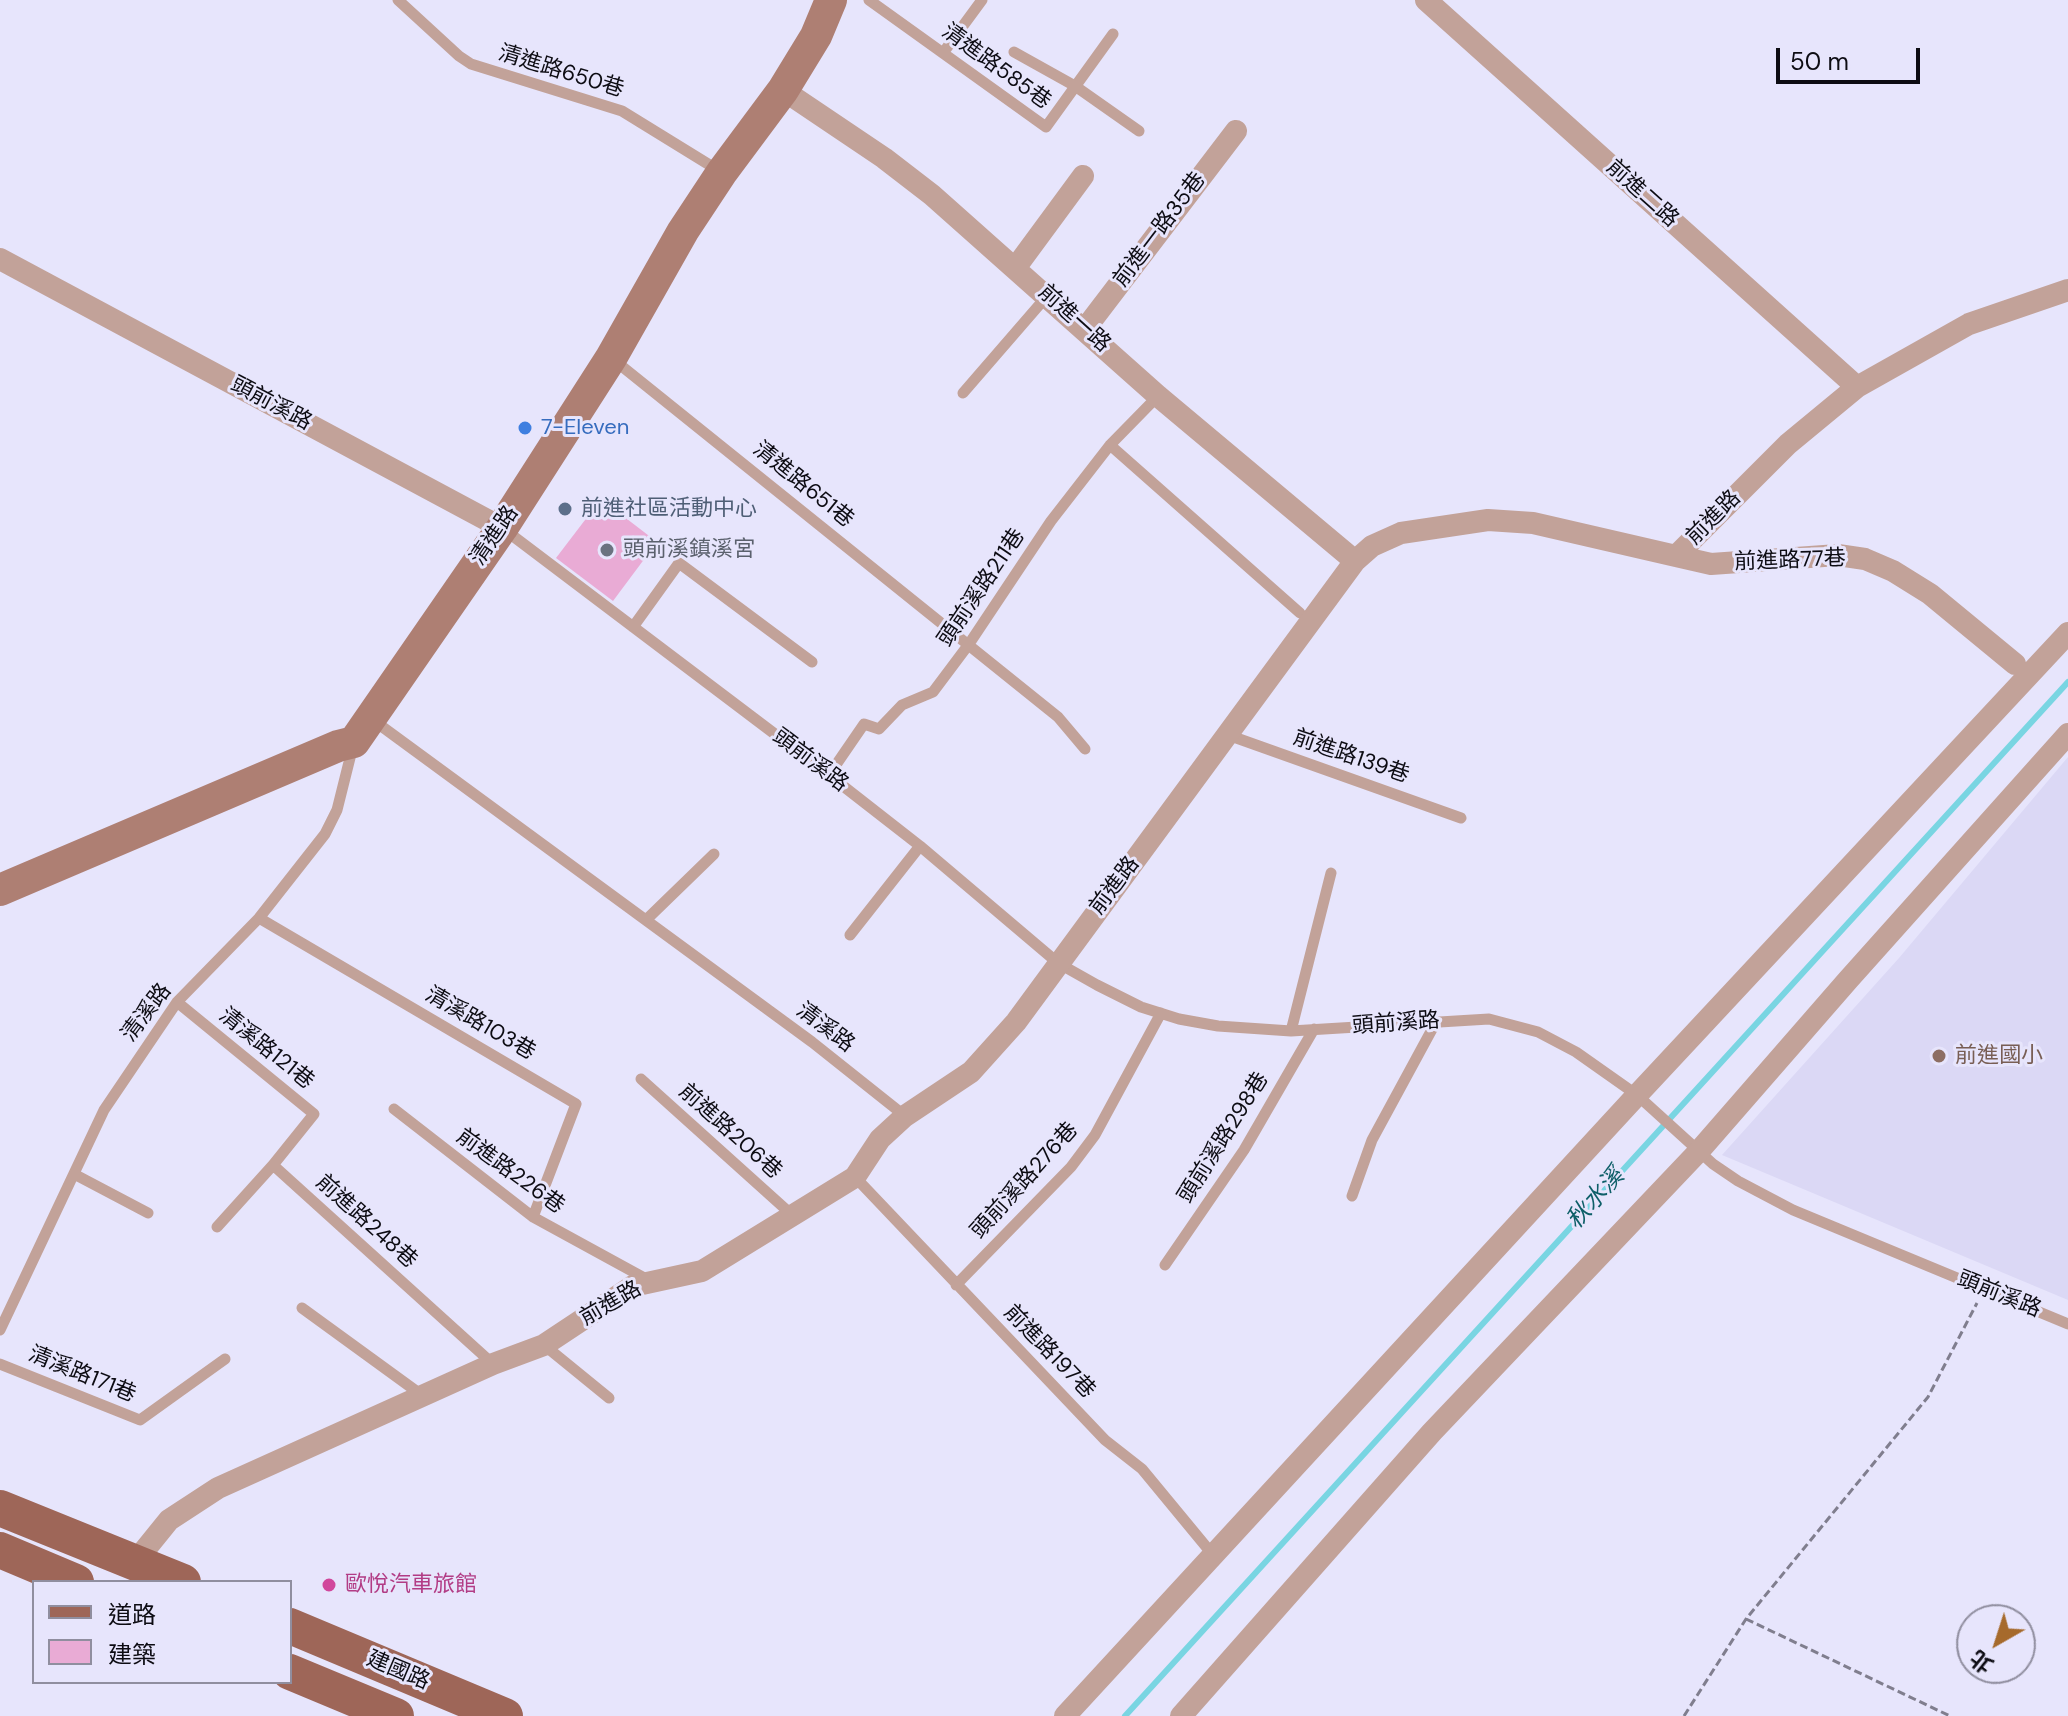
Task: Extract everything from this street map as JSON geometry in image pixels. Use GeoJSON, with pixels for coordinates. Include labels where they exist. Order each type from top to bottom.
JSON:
{"type":"FeatureCollection","features":[{"type":"Feature","properties":{"kind":"main road"},"geometry":{"type":"LineString","coordinates":[[0,1508],[178,1580]]}},
{"type":"Feature","properties":{"kind":"main road"},"geometry":{"type":"LineString","coordinates":[[0,1550],[71,1580]]}},
{"type":"Feature","properties":{"kind":"main road","name":"建國路"},"geometry":{"type":"LineString","coordinates":[[292,1627],[505,1716]]}},
{"type":"Feature","properties":{"kind":"main road","name":"建國路"},"geometry":{"type":"LineString","coordinates":[[292,1673],[396,1716]]}},
{"type":"Feature","properties":{"kind":"street","name":"清進路"},"geometry":{"type":"LineString","coordinates":[[363,730],[502,528],[611,358],[683,231],[783,90],[816,36],[831,0]]}},
{"type":"Feature","properties":{"kind":"street","name":"前進二路"},"geometry":{"type":"LineString","coordinates":[[1426,0],[1857,387]]}},
{"type":"Feature","properties":{"kind":"street","name":"前進一路"},"geometry":{"type":"LineString","coordinates":[[783,90],[896,167],[1016,267],[1158,396],[1355,561]]}},
{"type":"Feature","properties":{"kind":"street","name":"前進一路35巷"},"geometry":{"type":"LineString","coordinates":[[1085,329],[1236,131]]}},
{"type":"Feature","properties":{"kind":"street"},"geometry":{"type":"LineString","coordinates":[[1016,267],[1083,176]]}},
{"type":"Feature","properties":{"kind":"street","name":"頭前溪路"},"geometry":{"type":"LineString","coordinates":[[0,259],[502,528]]}},
{"type":"Feature","properties":{"kind":"street","name":"前進路"},"geometry":{"type":"LineString","coordinates":[[135,1562],[169,1520],[218,1488],[493,1364],[544,1345],[633,1286],[702,1271],[855,1177],[880,1139],[905,1116],[971,1072],[1016,1022],[1355,561],[1372,546],[1401,533],[1488,520],[1533,523],[1676,556],[1788,444],[1857,387],[1969,324],[2068,290]]}},
{"type":"Feature","properties":{"kind":"street","name":"前進路77巷"},"geometry":{"type":"LineString","coordinates":[[1676,556],[1711,564],[1838,555],[1865,559],[1893,571],[1930,594],[2015,664]]}},
{"type":"Feature","properties":{"kind":"street"},"geometry":{"type":"LineString","coordinates":[[1065,1716],[1213,1555],[1646,1101],[2068,633]]}},
{"type":"Feature","properties":{"kind":"street"},"geometry":{"type":"LineString","coordinates":[[0,890],[338,746],[363,730]]}},
{"type":"Feature","properties":{"kind":"street"},"geometry":{"type":"LineString","coordinates":[[1181,1716],[1432,1432],[1702,1154],[1848,980],[2068,734]]}},
{"type":"Feature","properties":{"kind":"lane","name":"清進路650巷"},"geometry":{"type":"LineString","coordinates":[[398,0],[471,64],[622,111],[722,172]]}},
{"type":"Feature","properties":{"kind":"lane","name":"清進路585巷"},"geometry":{"type":"LineString","coordinates":[[869,0],[1046,127],[1113,34]]}},
{"type":"Feature","properties":{"kind":"lane"},"geometry":{"type":"LineString","coordinates":[[943,53],[982,0]]}},
{"type":"Feature","properties":{"kind":"lane"},"geometry":{"type":"LineString","coordinates":[[1014,52],[1075,86],[1139,131]]}},
{"type":"Feature","properties":{"kind":"lane"},"geometry":{"type":"LineString","coordinates":[[963,393],[1047,295]]}},
{"type":"Feature","properties":{"kind":"lane","name":"清進路651巷"},"geometry":{"type":"LineString","coordinates":[[611,358],[1058,717],[1085,749]]}},
{"type":"Feature","properties":{"kind":"lane","name":"頭前溪路211巷"},"geometry":{"type":"LineString","coordinates":[[829,775],[864,724],[879,729],[902,705],[928,696],[969,644],[1051,521],[1110,445],[1158,396]]}},
{"type":"Feature","properties":{"kind":"lane"},"geometry":{"type":"LineString","coordinates":[[1110,445],[1300,613]]}},
{"type":"Feature","properties":{"kind":"lane","name":"頭前溪路"},"geometry":{"type":"LineString","coordinates":[[502,528],[920,846],[1058,963],[1141,1007],[1218,1026],[1291,1031],[1489,1019],[1538,1032],[1576,1052],[1646,1101],[1702,1154],[1738,1181],[1793,1210],[2068,1324]]}},
{"type":"Feature","properties":{"kind":"lane"},"geometry":{"type":"LineString","coordinates":[[633,627],[679,563],[812,662]]}},
{"type":"Feature","properties":{"kind":"lane","name":"清溪路"},"geometry":{"type":"LineString","coordinates":[[0,1330],[109,1102],[177,1002],[259,918],[325,834],[337,810],[363,730],[646,920],[812,1042],[905,1116]]}},
{"type":"Feature","properties":{"kind":"lane","name":"前進路139巷"},"geometry":{"type":"LineString","coordinates":[[1228,735],[1461,818]]}},
{"type":"Feature","properties":{"kind":"lane"},"geometry":{"type":"LineString","coordinates":[[850,935],[920,846]]}},
{"type":"Feature","properties":{"kind":"lane"},"geometry":{"type":"LineString","coordinates":[[646,920],[714,854]]}},
{"type":"Feature","properties":{"kind":"lane"},"geometry":{"type":"LineString","coordinates":[[1291,1031],[1331,873]]}},
{"type":"Feature","properties":{"kind":"lane","name":"清溪路103巷"},"geometry":{"type":"LineString","coordinates":[[259,918],[576,1104],[533,1217]]}},
{"type":"Feature","properties":{"kind":"lane","name":"清溪路121巷"},"geometry":{"type":"LineString","coordinates":[[177,1002],[314,1114],[273,1165]]}},
{"type":"Feature","properties":{"kind":"lane","name":"頭前溪路276巷"},"geometry":{"type":"LineString","coordinates":[[956,1285],[1071,1167],[1095,1135],[1161,1013]]}},
{"type":"Feature","properties":{"kind":"lane"},"geometry":{"type":"LineString","coordinates":[[1352,1196],[1372,1140],[1436,1022]]}},
{"type":"Feature","properties":{"kind":"lane","name":"頭前溪路298巷"},"geometry":{"type":"LineString","coordinates":[[1165,1265],[1244,1150],[1314,1029]]}},
{"type":"Feature","properties":{"kind":"lane","name":"前進路206巷"},"geometry":{"type":"LineString","coordinates":[[641,1079],[791,1214]]}},
{"type":"Feature","properties":{"kind":"lane","name":"前進路226巷"},"geometry":{"type":"LineString","coordinates":[[394,1109],[533,1217],[651,1281]]}},
{"type":"Feature","properties":{"kind":"lane"},"geometry":{"type":"LineString","coordinates":[[217,1227],[273,1165]]}},
{"type":"Feature","properties":{"kind":"lane","name":"前進路248巷"},"geometry":{"type":"LineString","coordinates":[[273,1165],[493,1364]]}},
{"type":"Feature","properties":{"kind":"lane"},"geometry":{"type":"LineString","coordinates":[[74,1174],[148,1213]]}},
{"type":"Feature","properties":{"kind":"lane","name":"前進路197巷"},"geometry":{"type":"LineString","coordinates":[[855,1177],[1105,1440],[1142,1469],[1213,1555]]}},
{"type":"Feature","properties":{"kind":"lane"},"geometry":{"type":"LineString","coordinates":[[302,1308],[424,1396]]}},
{"type":"Feature","properties":{"kind":"lane"},"geometry":{"type":"LineString","coordinates":[[544,1345],[609,1398]]}},
{"type":"Feature","properties":{"kind":"lane","name":"清溪路171巷"},"geometry":{"type":"LineString","coordinates":[[0,1364],[140,1420],[225,1359]]}},
{"type":"Feature","properties":{"kind":"path"},"geometry":{"type":"LineString","coordinates":[[1684,1716],[1746,1619],[1928,1397],[1984,1289]]}},
{"type":"Feature","properties":{"kind":"path"},"geometry":{"type":"LineString","coordinates":[[1746,1619],[1950,1716]]}},
{"type":"Feature","properties":{"kind":"shaded area","name":"前進國小"},"geometry":{"type":"Polygon","coordinates":[[[2068,757],[2068,1300],[1722,1155],[1899,958],[2068,757]]]}},
{"type":"Feature","properties":{"kind":"building","name":"頭前溪鎮溪宮"},"geometry":{"type":"Polygon","coordinates":[[[601,499],[657,542],[613,601],[556,558],[601,499]]]}},
{"type":"Feature","properties":{"kind":"waterway","name":"秋水溪"},"geometry":{"type":"LineString","coordinates":[[1125,1716],[2068,682]]}},
{"type":"Feature","properties":{"kind":"place","name":"7-Eleven"},"geometry":{"type":"Point","coordinates":[525,428]}},
{"type":"Feature","properties":{"kind":"place","name":"前進社區活動中心"},"geometry":{"type":"Point","coordinates":[565,509]}},
{"type":"Feature","properties":{"kind":"place","name":"頭前溪鎮溪宮"},"geometry":{"type":"Point","coordinates":[607,550]}},
{"type":"Feature","properties":{"kind":"place","name":"前進國小"},"geometry":{"type":"Point","coordinates":[1939,1056]}},
{"type":"Feature","properties":{"kind":"place","name":"歐悅汽車旅館"},"geometry":{"type":"Point","coordinates":[329,1585]}}]}
